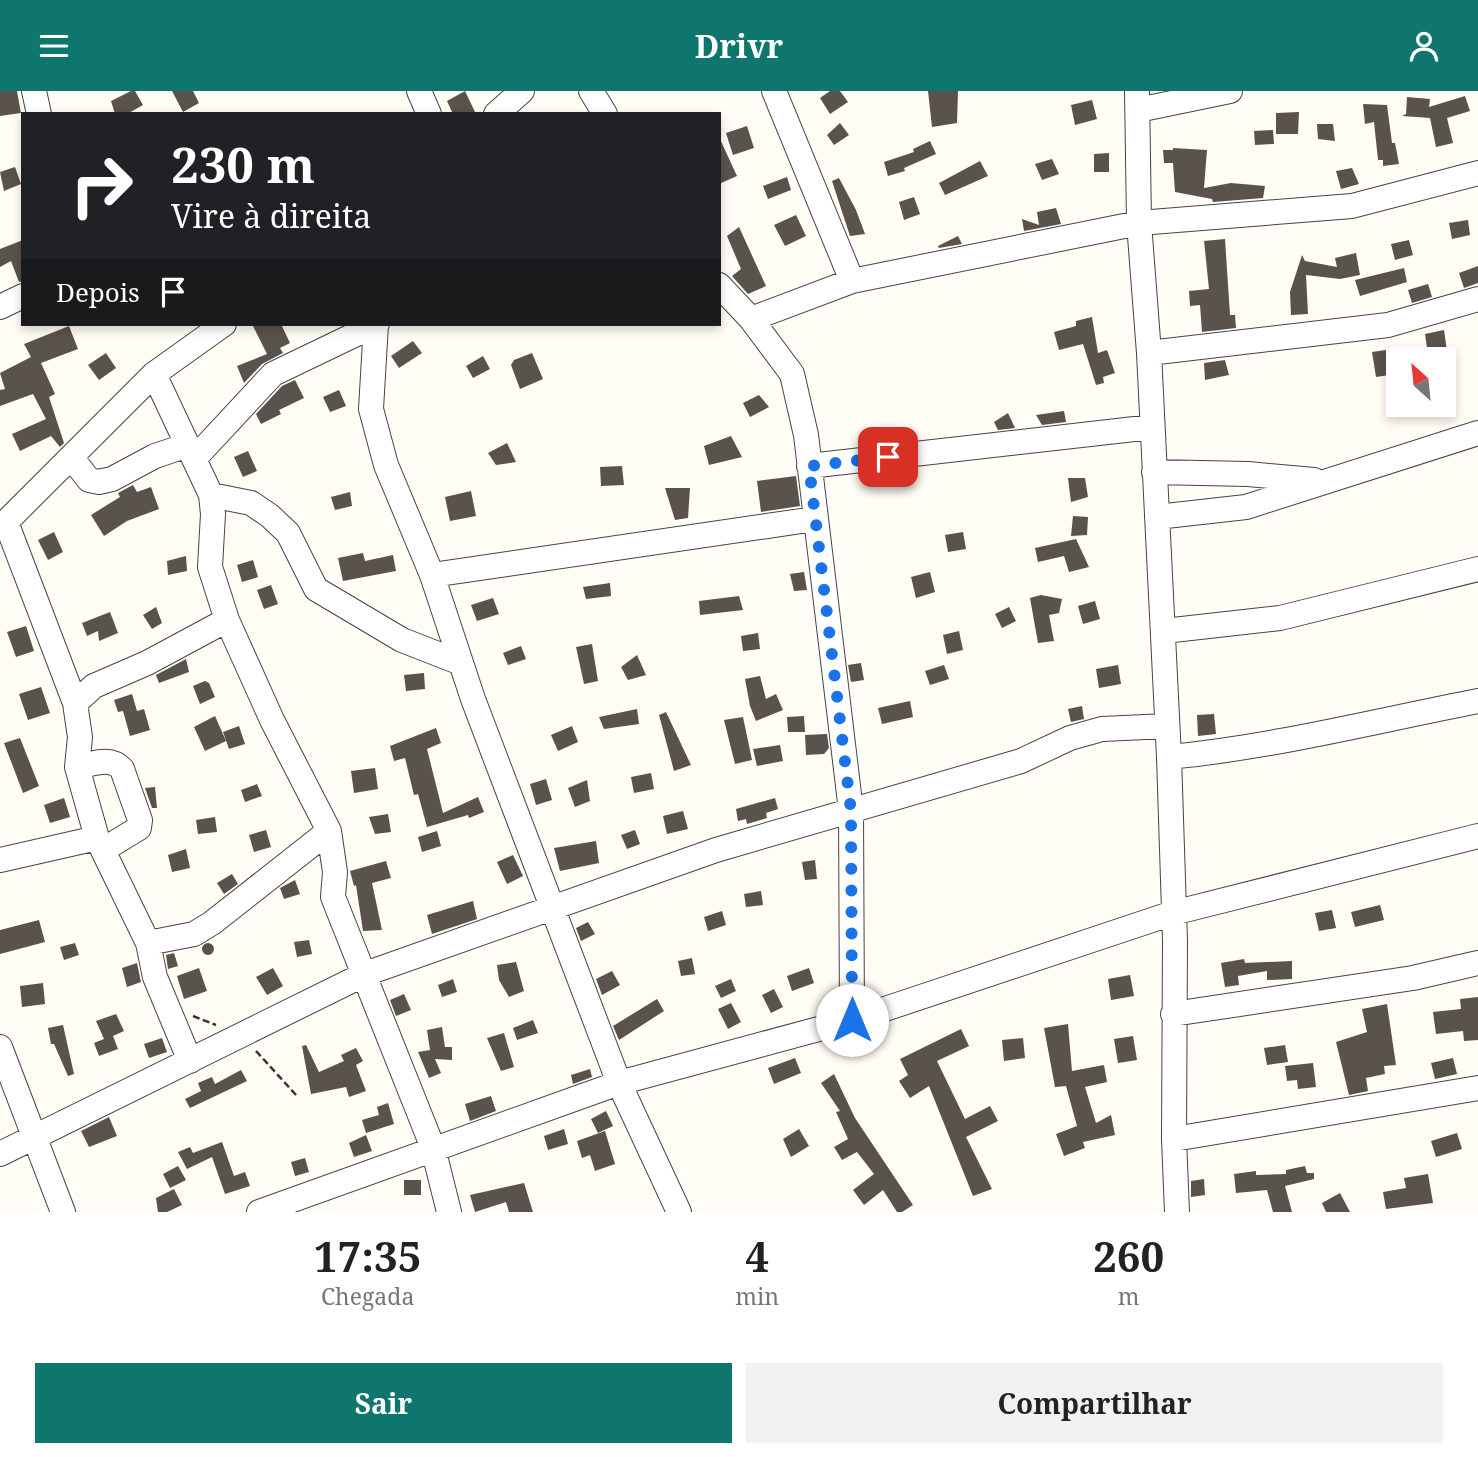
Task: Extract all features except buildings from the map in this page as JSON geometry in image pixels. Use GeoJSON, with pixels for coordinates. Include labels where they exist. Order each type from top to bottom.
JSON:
{"type":"FeatureCollection","features":[{"type":"Feature","properties":{"kind":"street"},"geometry":{"type":"LineString","coordinates":[[34,91],[39,112]]}},
{"type":"Feature","properties":{"kind":"street"},"geometry":{"type":"LineString","coordinates":[[419,91],[428,112]]}},
{"type":"Feature","properties":{"kind":"street"},"geometry":{"type":"LineString","coordinates":[[498,112],[522,91]]}},
{"type":"Feature","properties":{"kind":"street"},"geometry":{"type":"LineString","coordinates":[[591,91],[604,112]]}},
{"type":"Feature","properties":{"kind":"street"},"geometry":{"type":"LineString","coordinates":[[774,91],[852,281]]}},
{"type":"Feature","properties":{"kind":"street"},"geometry":{"type":"LineString","coordinates":[[1177,1212],[1169,757],[1149,353],[1139,223],[1138,101],[1230,91]]}},
{"type":"Feature","properties":{"kind":"street"},"geometry":{"type":"LineString","coordinates":[[751,319],[852,281],[1139,223],[1352,206],[1478,173]]}},
{"type":"Feature","properties":{"kind":"street"},"geometry":{"type":"LineString","coordinates":[[721,287],[751,319],[792,374],[806,435],[851,811],[852,1020]]}},
{"type":"Feature","properties":{"kind":"street"},"geometry":{"type":"LineString","coordinates":[[0,307],[21,297]]}},
{"type":"Feature","properties":{"kind":"street"},"geometry":{"type":"LineString","coordinates":[[1149,353],[1388,325],[1478,299]]}},
{"type":"Feature","properties":{"kind":"street"},"geometry":{"type":"LineString","coordinates":[[190,1061],[155,977],[148,943],[100,844],[77,767],[80,737],[75,703],[3,525],[154,375],[221,326]]}},
{"type":"Feature","properties":{"kind":"street"},"geometry":{"type":"LineString","coordinates":[[71,457],[89,480],[99,482],[111,479],[155,456],[191,452],[273,374],[373,326]]}},
{"type":"Feature","properties":{"kind":"street"},"geometry":{"type":"LineString","coordinates":[[377,326],[371,409],[386,465],[432,575],[461,663],[619,1083],[679,1212]]}},
{"type":"Feature","properties":{"kind":"street"},"geometry":{"type":"LineString","coordinates":[[154,375],[211,495],[213,514],[210,567],[227,620],[272,720],[329,831],[331,863],[335,872],[333,897],[346,937],[365,974],[433,1148],[449,1212]]}},
{"type":"Feature","properties":{"kind":"street"},"geometry":{"type":"LineString","coordinates":[[809,466],[1152,427]]}},
{"type":"Feature","properties":{"kind":"street"},"geometry":{"type":"LineString","coordinates":[[1157,517],[1246,507],[1478,433]]}},
{"type":"Feature","properties":{"kind":"street"},"geometry":{"type":"LineString","coordinates":[[1154,472],[1248,474],[1326,481]]}},
{"type":"Feature","properties":{"kind":"street"},"geometry":{"type":"LineString","coordinates":[[211,495],[251,503],[270,516],[288,533],[316,589],[402,640],[461,663]]}},
{"type":"Feature","properties":{"kind":"street"},"geometry":{"type":"LineString","coordinates":[[432,575],[815,519]]}},
{"type":"Feature","properties":{"kind":"street"},"geometry":{"type":"LineString","coordinates":[[1164,631],[1280,618],[1478,569]]}},
{"type":"Feature","properties":{"kind":"street"},"geometry":{"type":"LineString","coordinates":[[75,703],[94,686],[147,663],[227,620]]}},
{"type":"Feature","properties":{"kind":"street"},"geometry":{"type":"LineString","coordinates":[[1169,757],[1231,751],[1322,736],[1478,701]]}},
{"type":"Feature","properties":{"kind":"street"},"geometry":{"type":"LineString","coordinates":[[0,1154],[365,974],[716,850],[1021,761],[1070,738],[1101,729],[1167,726]]}},
{"type":"Feature","properties":{"kind":"street"},"geometry":{"type":"LineString","coordinates":[[0,860],[100,844],[133,835],[139,828],[140,820],[122,769],[117,764],[102,762],[77,767]]}},
{"type":"Feature","properties":{"kind":"street"},"geometry":{"type":"LineString","coordinates":[[148,943],[194,933],[203,928],[329,831]]}},
{"type":"Feature","properties":{"kind":"street"},"geometry":{"type":"LineString","coordinates":[[259,1212],[619,1083],[852,1020],[1173,913],[1478,836]]}},
{"type":"Feature","properties":{"kind":"street"},"geometry":{"type":"LineString","coordinates":[[1173,1014],[1413,978],[1478,963]]}},
{"type":"Feature","properties":{"kind":"street"},"geometry":{"type":"LineString","coordinates":[[0,1047],[32,1137],[63,1212]]}},
{"type":"Feature","properties":{"kind":"street"},"geometry":{"type":"LineString","coordinates":[[1174,1139],[1478,1088]]}},
{"type":"Feature","properties":{"kind":"route"},"geometry":{"type":"LineString","coordinates":[[852,1020],[851,811],[809,466],[888,457]]}}]}
